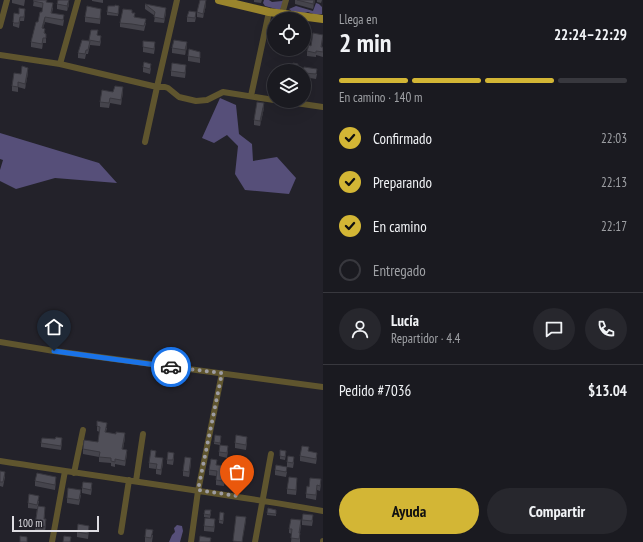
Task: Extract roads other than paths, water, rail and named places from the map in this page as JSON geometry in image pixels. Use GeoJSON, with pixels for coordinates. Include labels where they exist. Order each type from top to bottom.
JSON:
{"type":"FeatureCollection","features":[{"type":"Feature","properties":{"kind":"main road"},"geometry":{"type":"LineString","coordinates":[[219,0],[269,12]]}},
{"type":"Feature","properties":{"kind":"main road"},"geometry":{"type":"LineString","coordinates":[[311,18],[323,20]]}},
{"type":"Feature","properties":{"kind":"street"},"geometry":{"type":"LineString","coordinates":[[0,26],[7,0]]}},
{"type":"Feature","properties":{"kind":"street"},"geometry":{"type":"LineString","coordinates":[[60,64],[78,0]]}},
{"type":"Feature","properties":{"kind":"street"},"geometry":{"type":"LineString","coordinates":[[145,142],[177,0]]}},
{"type":"Feature","properties":{"kind":"street"},"geometry":{"type":"LineString","coordinates":[[283,12],[286,0]]}},
{"type":"Feature","properties":{"kind":"street"},"geometry":{"type":"LineString","coordinates":[[251,96],[267,21]]}},
{"type":"Feature","properties":{"kind":"street"},"geometry":{"type":"LineString","coordinates":[[0,55],[60,64],[157,87],[165,87],[178,97],[196,101],[207,100],[223,92],[267,99]]}},
{"type":"Feature","properties":{"kind":"street"},"geometry":{"type":"LineString","coordinates":[[311,105],[323,107]]}},
{"type":"Feature","properties":{"kind":"street"},"geometry":{"type":"LineString","coordinates":[[0,342],[54,351],[323,387]]}},
{"type":"Feature","properties":{"kind":"street"},"geometry":{"type":"LineString","coordinates":[[191,542],[198,490],[222,373]]}},
{"type":"Feature","properties":{"kind":"street"},"geometry":{"type":"LineString","coordinates":[[74,473],[83,430]]}},
{"type":"Feature","properties":{"kind":"street"},"geometry":{"type":"LineString","coordinates":[[121,532],[143,434]]}},
{"type":"Feature","properties":{"kind":"street"},"geometry":{"type":"LineString","coordinates":[[255,542],[271,454]]}},
{"type":"Feature","properties":{"kind":"street"},"geometry":{"type":"LineString","coordinates":[[0,461],[263,500],[323,511]]}},
{"type":"Feature","properties":{"kind":"street"},"geometry":{"type":"LineString","coordinates":[[52,542],[65,471]]}}]}
